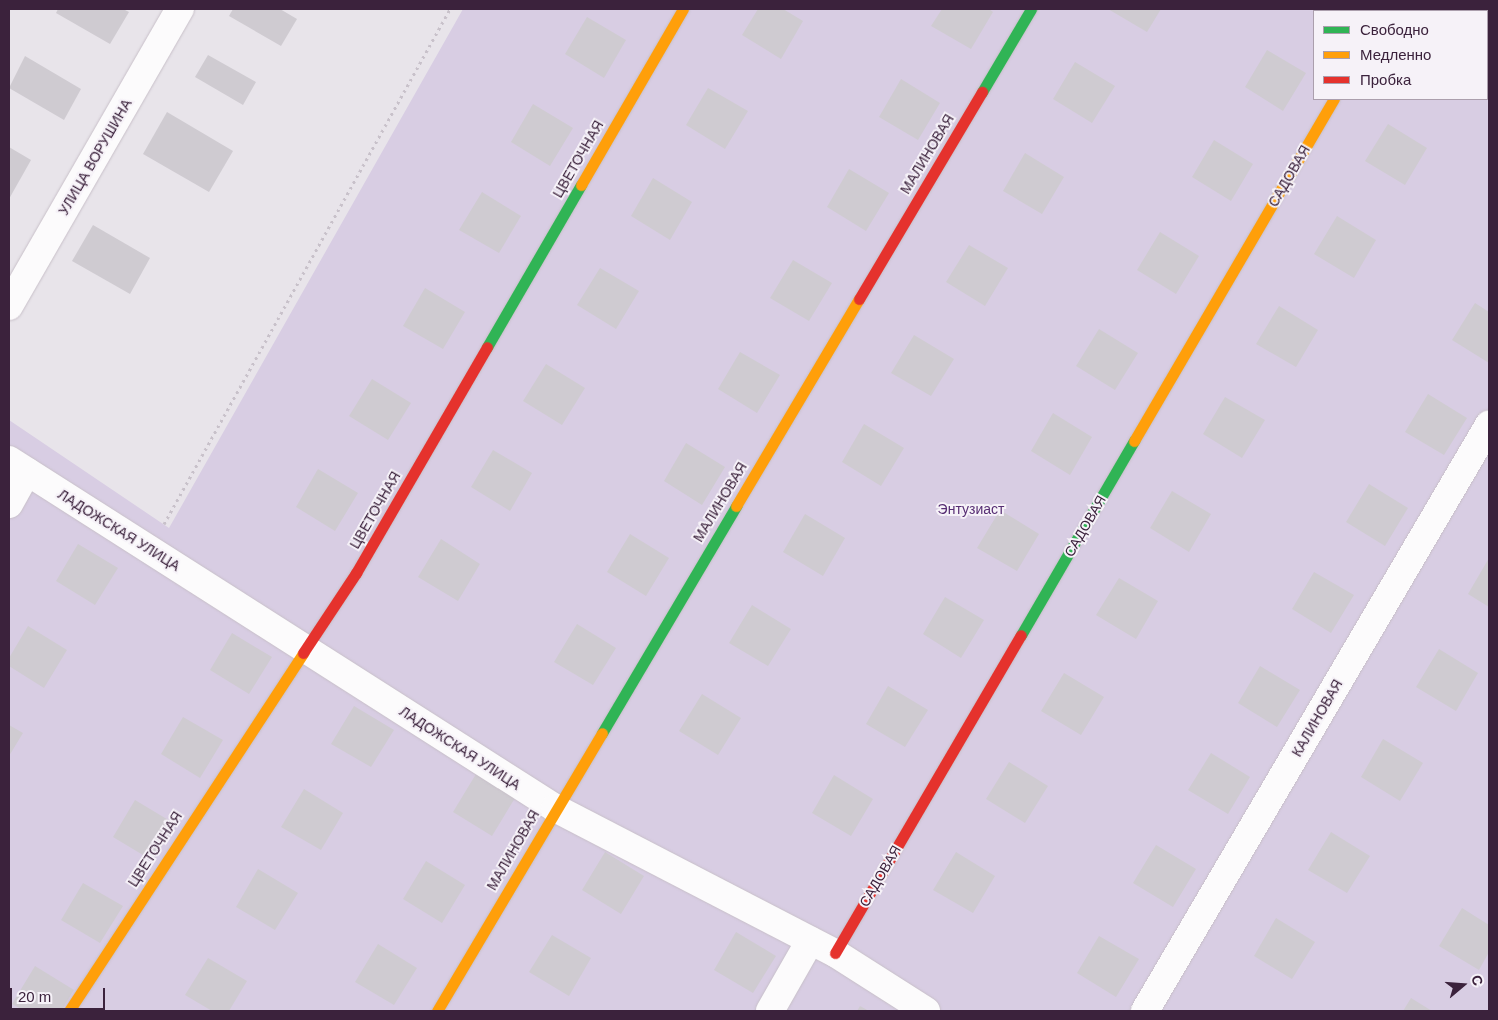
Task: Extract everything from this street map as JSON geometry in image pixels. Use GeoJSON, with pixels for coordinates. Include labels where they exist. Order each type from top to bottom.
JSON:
{"type":"FeatureCollection","features":[{"type":"Feature","properties":{"kind":"street","name":"УЛИЦА ВОРУШИНА"},"geometry":{"type":"LineString","coordinates":[[9,306],[180,9]]}},
{"type":"Feature","properties":{"kind":"street","name":"ЦВЕТОЧНАЯ"},"geometry":{"type":"LineString","coordinates":[[69,1011],[304,648],[356,572],[683,9]]}},
{"type":"Feature","properties":{"kind":"street","name":"МАЛИНОВАЯ"},"geometry":{"type":"LineString","coordinates":[[437,1011],[555,808],[1031,9]]}},
{"type":"Feature","properties":{"kind":"street","name":"САДОВАЯ"},"geometry":{"type":"LineString","coordinates":[[835,953],[1333,100]]}},
{"type":"Feature","properties":{"kind":"street","name":"КАЛИНОВАЯ"},"geometry":{"type":"LineString","coordinates":[[1145,1011],[1489,425]]}},
{"type":"Feature","properties":{"kind":"street","name":"ЛАДОЖСКАЯ УЛИЦА"},"geometry":{"type":"LineString","coordinates":[[18,466],[555,808],[835,953],[926,1011]]}},
{"type":"Feature","properties":{"kind":"street"},"geometry":{"type":"LineString","coordinates":[[9,504],[18,466]]}},
{"type":"Feature","properties":{"kind":"street"},"geometry":{"type":"LineString","coordinates":[[770,1011],[810,940]]}},
{"type":"Feature","properties":{"kind":"path"},"geometry":{"type":"LineString","coordinates":[[150,550],[450,9]]}},
{"type":"Feature","properties":{"kind":"green space","name":"Энтузиаст"},"geometry":{"type":"Polygon","coordinates":[[[463,9],[1489,9],[1489,1011],[9,1011],[9,420],[169,528],[463,9]]]}},
{"type":"Feature","properties":{"kind":"building"},"geometry":{"type":"Polygon","coordinates":[[[58,9],[123,9],[129,12],[110,44],[56,13],[58,9]]]}},
{"type":"Feature","properties":{"kind":"building"},"geometry":{"type":"Polygon","coordinates":[[[233,9],[280,9],[297,19],[281,46],[229,16],[233,9]]]}},
{"type":"Feature","properties":{"kind":"building"},"geometry":{"type":"Polygon","coordinates":[[[758,9],[783,9],[803,21],[781,59],[742,35],[758,9]]]}},
{"type":"Feature","properties":{"kind":"building"},"geometry":{"type":"Polygon","coordinates":[[[942,9],[989,9],[993,12],[971,49],[931,26],[942,9]]]}},
{"type":"Feature","properties":{"kind":"building"},"geometry":{"type":"Polygon","coordinates":[[[1108,9],[1161,9],[1147,32],[1108,9]]]}},
{"type":"Feature","properties":{"kind":"building"},"geometry":{"type":"Polygon","coordinates":[[[1324,9],[1347,9],[1346,10],[1324,9]]]}},
{"type":"Feature","properties":{"kind":"building"},"geometry":{"type":"Polygon","coordinates":[[[587,17],[626,40],[604,78],[565,54],[587,17]]]}},
{"type":"Feature","properties":{"kind":"building"},"geometry":{"type":"Polygon","coordinates":[[[1267,50],[1306,73],[1283,111],[1245,87],[1267,50]]]}},
{"type":"Feature","properties":{"kind":"building"},"geometry":{"type":"Polygon","coordinates":[[[208,55],[256,82],[243,105],[195,77],[208,55]]]}},
{"type":"Feature","properties":{"kind":"building"},"geometry":{"type":"Polygon","coordinates":[[[25,56],[81,89],[64,120],[9,88],[25,56]]]}},
{"type":"Feature","properties":{"kind":"building"},"geometry":{"type":"Polygon","coordinates":[[[1075,62],[1115,86],[1092,123],[1053,99],[1075,62]]]}},
{"type":"Feature","properties":{"kind":"building"},"geometry":{"type":"Polygon","coordinates":[[[901,79],[940,103],[918,140],[879,117],[901,79]]]}},
{"type":"Feature","properties":{"kind":"building"},"geometry":{"type":"Polygon","coordinates":[[[708,88],[748,111],[725,149],[686,125],[708,88]]]}},
{"type":"Feature","properties":{"kind":"building"},"geometry":{"type":"Polygon","coordinates":[[[533,104],[573,128],[550,166],[511,142],[533,104]]]}},
{"type":"Feature","properties":{"kind":"building"},"geometry":{"type":"Polygon","coordinates":[[[167,112],[233,151],[209,192],[143,154],[167,112]]]}},
{"type":"Feature","properties":{"kind":"building"},"geometry":{"type":"Polygon","coordinates":[[[1388,124],[1427,148],[1405,185],[1365,161],[1388,124]]]}},
{"type":"Feature","properties":{"kind":"building"},"geometry":{"type":"Polygon","coordinates":[[[1214,140],[1253,164],[1231,201],[1192,177],[1214,140]]]}},
{"type":"Feature","properties":{"kind":"building"},"geometry":{"type":"Polygon","coordinates":[[[9,147],[31,160],[9,199],[9,147]]]}},
{"type":"Feature","properties":{"kind":"building"},"geometry":{"type":"Polygon","coordinates":[[[1025,153],[1064,177],[1042,214],[1003,191],[1025,153]]]}},
{"type":"Feature","properties":{"kind":"building"},"geometry":{"type":"Polygon","coordinates":[[[849,169],[889,193],[866,231],[827,207],[849,169]]]}},
{"type":"Feature","properties":{"kind":"building"},"geometry":{"type":"Polygon","coordinates":[[[653,178],[692,202],[670,240],[631,216],[653,178]]]}},
{"type":"Feature","properties":{"kind":"building"},"geometry":{"type":"Polygon","coordinates":[[[482,192],[521,216],[499,253],[459,230],[482,192]]]}},
{"type":"Feature","properties":{"kind":"building"},"geometry":{"type":"Polygon","coordinates":[[[1337,216],[1376,240],[1354,278],[1314,254],[1337,216]]]}},
{"type":"Feature","properties":{"kind":"building"},"geometry":{"type":"Polygon","coordinates":[[[93,225],[150,258],[130,294],[72,261],[93,225]]]}},
{"type":"Feature","properties":{"kind":"building"},"geometry":{"type":"Polygon","coordinates":[[[1160,232],[1199,256],[1176,294],[1137,270],[1160,232]]]}},
{"type":"Feature","properties":{"kind":"building"},"geometry":{"type":"Polygon","coordinates":[[[969,245],[1008,268],[985,306],[946,282],[969,245]]]}},
{"type":"Feature","properties":{"kind":"building"},"geometry":{"type":"Polygon","coordinates":[[[793,260],[832,283],[809,321],[770,298],[793,260]]]}},
{"type":"Feature","properties":{"kind":"building"},"geometry":{"type":"Polygon","coordinates":[[[600,268],[639,291],[616,329],[577,305],[600,268]]]}},
{"type":"Feature","properties":{"kind":"building"},"geometry":{"type":"Polygon","coordinates":[[[425,288],[465,312],[443,349],[403,326],[425,288]]]}},
{"type":"Feature","properties":{"kind":"building"},"geometry":{"type":"Polygon","coordinates":[[[1475,303],[1489,312],[1489,363],[1452,340],[1475,303]]]}},
{"type":"Feature","properties":{"kind":"building"},"geometry":{"type":"Polygon","coordinates":[[[1279,306],[1318,330],[1296,367],[1256,344],[1279,306]]]}},
{"type":"Feature","properties":{"kind":"building"},"geometry":{"type":"Polygon","coordinates":[[[1099,329],[1138,353],[1115,390],[1076,366],[1099,329]]]}},
{"type":"Feature","properties":{"kind":"building"},"geometry":{"type":"Polygon","coordinates":[[[914,335],[954,359],[931,396],[891,373],[914,335]]]}},
{"type":"Feature","properties":{"kind":"building"},"geometry":{"type":"Polygon","coordinates":[[[740,352],[780,375],[757,413],[718,389],[740,352]]]}},
{"type":"Feature","properties":{"kind":"building"},"geometry":{"type":"Polygon","coordinates":[[[546,364],[585,388],[562,425],[523,401],[546,364]]]}},
{"type":"Feature","properties":{"kind":"building"},"geometry":{"type":"Polygon","coordinates":[[[372,379],[411,403],[388,440],[349,416],[372,379]]]}},
{"type":"Feature","properties":{"kind":"building"},"geometry":{"type":"Polygon","coordinates":[[[1428,394],[1467,418],[1444,455],[1405,432],[1428,394]]]}},
{"type":"Feature","properties":{"kind":"building"},"geometry":{"type":"Polygon","coordinates":[[[1225,397],[1265,420],[1242,458],[1203,434],[1225,397]]]}},
{"type":"Feature","properties":{"kind":"building"},"geometry":{"type":"Polygon","coordinates":[[[1053,413],[1092,437],[1070,475],[1031,451],[1053,413]]]}},
{"type":"Feature","properties":{"kind":"building"},"geometry":{"type":"Polygon","coordinates":[[[864,424],[904,448],[881,486],[842,462],[864,424]]]}},
{"type":"Feature","properties":{"kind":"building"},"geometry":{"type":"Polygon","coordinates":[[[686,443],[725,467],[702,505],[664,481],[686,443]]]}},
{"type":"Feature","properties":{"kind":"building"},"geometry":{"type":"Polygon","coordinates":[[[493,450],[532,473],[510,511],[471,487],[493,450]]]}},
{"type":"Feature","properties":{"kind":"building"},"geometry":{"type":"Polygon","coordinates":[[[318,469],[358,493],[335,531],[296,507],[318,469]]]}},
{"type":"Feature","properties":{"kind":"building"},"geometry":{"type":"Polygon","coordinates":[[[1369,484],[1408,508],[1385,546],[1346,522],[1369,484]]]}},
{"type":"Feature","properties":{"kind":"building"},"geometry":{"type":"Polygon","coordinates":[[[1172,491],[1211,514],[1189,552],[1150,528],[1172,491]]]}},
{"type":"Feature","properties":{"kind":"building"},"geometry":{"type":"Polygon","coordinates":[[[1000,510],[1039,534],[1017,571],[977,548],[1000,510]]]}},
{"type":"Feature","properties":{"kind":"building"},"geometry":{"type":"Polygon","coordinates":[[[805,514],[845,538],[823,576],[783,552],[805,514]]]}},
{"type":"Feature","properties":{"kind":"building"},"geometry":{"type":"Polygon","coordinates":[[[630,534],[669,558],[646,596],[607,572],[630,534]]]}},
{"type":"Feature","properties":{"kind":"building"},"geometry":{"type":"Polygon","coordinates":[[[441,539],[480,564],[458,601],[418,577],[441,539]]]}},
{"type":"Feature","properties":{"kind":"building"},"geometry":{"type":"Polygon","coordinates":[[[78,544],[118,568],[95,605],[56,581],[78,544]]]}},
{"type":"Feature","properties":{"kind":"building"},"geometry":{"type":"Polygon","coordinates":[[[1489,558],[1489,607],[1468,594],[1489,558]]]}},
{"type":"Feature","properties":{"kind":"building"},"geometry":{"type":"Polygon","coordinates":[[[1314,572],[1354,595],[1331,633],[1292,609],[1314,572]]]}},
{"type":"Feature","properties":{"kind":"building"},"geometry":{"type":"Polygon","coordinates":[[[1119,578],[1158,601],[1136,639],[1096,615],[1119,578]]]}},
{"type":"Feature","properties":{"kind":"building"},"geometry":{"type":"Polygon","coordinates":[[[945,597],[984,620],[961,658],[923,634],[945,597]]]}},
{"type":"Feature","properties":{"kind":"building"},"geometry":{"type":"Polygon","coordinates":[[[752,605],[791,629],[768,666],[729,643],[752,605]]]}},
{"type":"Feature","properties":{"kind":"building"},"geometry":{"type":"Polygon","coordinates":[[[577,624],[616,648],[593,685],[554,662],[577,624]]]}},
{"type":"Feature","properties":{"kind":"building"},"geometry":{"type":"Polygon","coordinates":[[[28,626],[67,650],[44,688],[9,666],[9,658],[28,626]]]}},
{"type":"Feature","properties":{"kind":"building"},"geometry":{"type":"Polygon","coordinates":[[[232,633],[272,657],[249,694],[210,670],[232,633]]]}},
{"type":"Feature","properties":{"kind":"building"},"geometry":{"type":"Polygon","coordinates":[[[1439,649],[1478,673],[1456,711],[1416,687],[1439,649]]]}},
{"type":"Feature","properties":{"kind":"building"},"geometry":{"type":"Polygon","coordinates":[[[1260,666],[1300,690],[1277,727],[1238,703],[1260,666]]]}},
{"type":"Feature","properties":{"kind":"building"},"geometry":{"type":"Polygon","coordinates":[[[1064,673],[1104,697],[1081,735],[1041,711],[1064,673]]]}},
{"type":"Feature","properties":{"kind":"building"},"geometry":{"type":"Polygon","coordinates":[[[888,686],[928,710],[905,747],[866,724],[888,686]]]}},
{"type":"Feature","properties":{"kind":"building"},"geometry":{"type":"Polygon","coordinates":[[[702,694],[741,718],[718,755],[679,731],[702,694]]]}},
{"type":"Feature","properties":{"kind":"building"},"geometry":{"type":"Polygon","coordinates":[[[354,706],[394,730],[371,767],[331,744],[354,706]]]}},
{"type":"Feature","properties":{"kind":"building"},"geometry":{"type":"Polygon","coordinates":[[[183,717],[223,740],[200,778],[161,754],[183,717]]]}},
{"type":"Feature","properties":{"kind":"building"},"geometry":{"type":"Polygon","coordinates":[[[9,725],[23,733],[9,756],[9,725]]]}},
{"type":"Feature","properties":{"kind":"building"},"geometry":{"type":"Polygon","coordinates":[[[1383,739],[1423,763],[1400,801],[1361,777],[1383,739]]]}},
{"type":"Feature","properties":{"kind":"building"},"geometry":{"type":"Polygon","coordinates":[[[1211,753],[1250,777],[1228,814],[1188,790],[1211,753]]]}},
{"type":"Feature","properties":{"kind":"building"},"geometry":{"type":"Polygon","coordinates":[[[1009,762],[1048,786],[1025,823],[986,799],[1009,762]]]}},
{"type":"Feature","properties":{"kind":"building"},"geometry":{"type":"Polygon","coordinates":[[[476,774],[515,798],[492,836],[453,812],[476,774]]]}},
{"type":"Feature","properties":{"kind":"building"},"geometry":{"type":"Polygon","coordinates":[[[834,775],[873,799],[851,836],[812,813],[834,775]]]}},
{"type":"Feature","properties":{"kind":"building"},"geometry":{"type":"Polygon","coordinates":[[[304,789],[343,813],[321,850],[281,827],[304,789]]]}},
{"type":"Feature","properties":{"kind":"building"},"geometry":{"type":"Polygon","coordinates":[[[135,800],[175,824],[153,861],[113,837],[135,800]]]}},
{"type":"Feature","properties":{"kind":"building"},"geometry":{"type":"Polygon","coordinates":[[[1331,832],[1370,856],[1347,893],[1308,870],[1331,832]]]}},
{"type":"Feature","properties":{"kind":"building"},"geometry":{"type":"Polygon","coordinates":[[[1156,845],[1196,869],[1173,907],[1133,883],[1156,845]]]}},
{"type":"Feature","properties":{"kind":"building"},"geometry":{"type":"Polygon","coordinates":[[[605,852],[644,876],[621,914],[582,890],[605,852]]]}},
{"type":"Feature","properties":{"kind":"building"},"geometry":{"type":"Polygon","coordinates":[[[956,852],[995,876],[973,913],[933,890],[956,852]]]}},
{"type":"Feature","properties":{"kind":"building"},"geometry":{"type":"Polygon","coordinates":[[[426,861],[465,885],[442,923],[403,899],[426,861]]]}},
{"type":"Feature","properties":{"kind":"building"},"geometry":{"type":"Polygon","coordinates":[[[258,869],[298,893],[275,930],[236,907],[258,869]]]}},
{"type":"Feature","properties":{"kind":"building"},"geometry":{"type":"Polygon","coordinates":[[[83,883],[123,906],[100,943],[61,920],[83,883]]]}},
{"type":"Feature","properties":{"kind":"building"},"geometry":{"type":"Polygon","coordinates":[[[1462,908],[1489,925],[1489,952],[1479,970],[1439,946],[1462,908]]]}},
{"type":"Feature","properties":{"kind":"building"},"geometry":{"type":"Polygon","coordinates":[[[1276,918],[1315,942],[1292,979],[1254,956],[1276,918]]]}},
{"type":"Feature","properties":{"kind":"building"},"geometry":{"type":"Polygon","coordinates":[[[736,932],[776,956],[753,993],[714,970],[736,932]]]}},
{"type":"Feature","properties":{"kind":"building"},"geometry":{"type":"Polygon","coordinates":[[[552,935],[591,958],[569,996],[529,972],[552,935]]]}},
{"type":"Feature","properties":{"kind":"building"},"geometry":{"type":"Polygon","coordinates":[[[1099,936],[1139,959],[1116,997],[1077,973],[1099,936]]]}},
{"type":"Feature","properties":{"kind":"building"},"geometry":{"type":"Polygon","coordinates":[[[378,944],[417,968],[394,1005],[355,982],[378,944]]]}},
{"type":"Feature","properties":{"kind":"building"},"geometry":{"type":"Polygon","coordinates":[[[208,958],[247,981],[229,1011],[212,1011],[185,995],[208,958]]]}},
{"type":"Feature","properties":{"kind":"building"},"geometry":{"type":"Polygon","coordinates":[[[35,966],[74,990],[61,1011],[25,1011],[12,1004],[35,966]]]}},
{"type":"Feature","properties":{"kind":"building"},"geometry":{"type":"Polygon","coordinates":[[[1411,998],[1432,1011],[1403,1011],[1411,998]]]}},
{"type":"Feature","properties":{"kind":"building"},"geometry":{"type":"Polygon","coordinates":[[[860,1006],[869,1011],[857,1011],[860,1006]]]}},
{"type":"Feature","properties":{"kind":"traffic: fast"},"geometry":{"type":"LineString","coordinates":[[982,92],[1031,9]]}},
{"type":"Feature","properties":{"kind":"traffic: fast"},"geometry":{"type":"LineString","coordinates":[[487,347],[581,185]]}},
{"type":"Feature","properties":{"kind":"traffic: fast"},"geometry":{"type":"LineString","coordinates":[[1021,635],[1134,441]]}},
{"type":"Feature","properties":{"kind":"traffic: fast"},"geometry":{"type":"LineString","coordinates":[[602,733],[736,506]]}},
{"type":"Feature","properties":{"kind":"traffic: slow"},"geometry":{"type":"LineString","coordinates":[[581,185],[683,9]]}},
{"type":"Feature","properties":{"kind":"traffic: slow"},"geometry":{"type":"LineString","coordinates":[[1134,441],[1333,100]]}},
{"type":"Feature","properties":{"kind":"traffic: slow"},"geometry":{"type":"LineString","coordinates":[[736,506],[859,299]]}},
{"type":"Feature","properties":{"kind":"traffic: slow"},"geometry":{"type":"LineString","coordinates":[[69,1011],[303,653]]}},
{"type":"Feature","properties":{"kind":"traffic: slow"},"geometry":{"type":"LineString","coordinates":[[437,1011],[602,733]]}},
{"type":"Feature","properties":{"kind":"traffic: jam"},"geometry":{"type":"LineString","coordinates":[[859,299],[982,92]]}},
{"type":"Feature","properties":{"kind":"traffic: jam"},"geometry":{"type":"LineString","coordinates":[[303,653],[356,573],[487,347]]}},
{"type":"Feature","properties":{"kind":"traffic: jam"},"geometry":{"type":"LineString","coordinates":[[835,953],[1021,635]]}}]}
